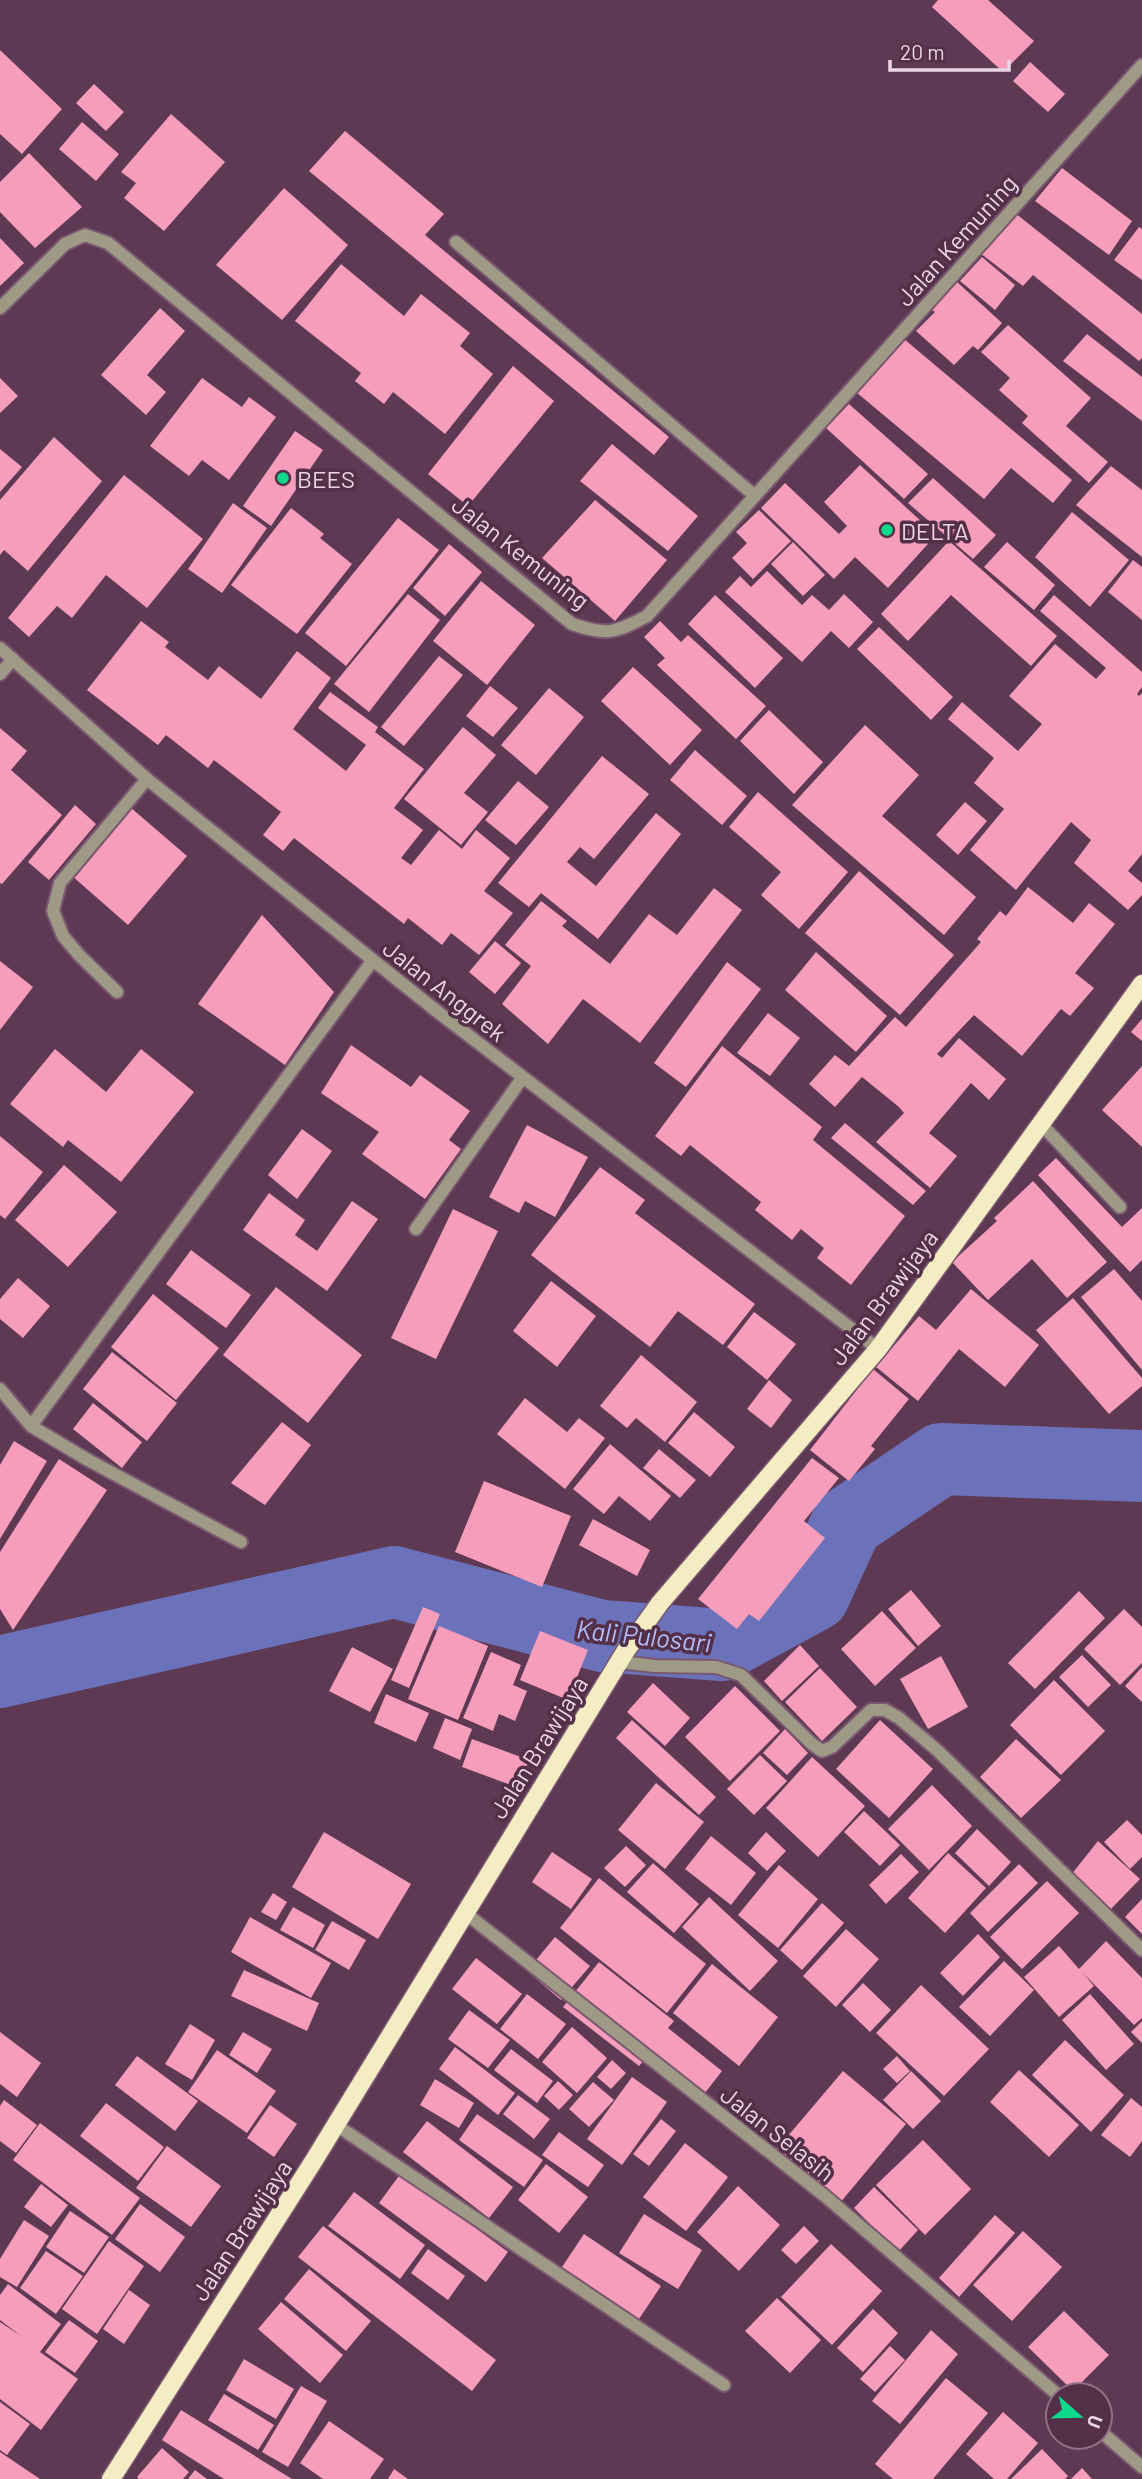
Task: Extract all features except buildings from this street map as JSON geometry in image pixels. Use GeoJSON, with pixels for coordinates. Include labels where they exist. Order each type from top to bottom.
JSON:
{"type":"FeatureCollection","features":[{"type":"Feature","properties":{"kind":"main road","name":"Jalan Brawijaya"},"geometry":{"type":"LineString","coordinates":[[111,2479],[336,2125],[622,1657],[660,1603],[878,1349],[1142,984]]}},
{"type":"Feature","properties":{"kind":"street","name":"Jalan Kemuning"},"geometry":{"type":"LineString","coordinates":[[0,307],[65,244],[85,235],[108,243],[572,624],[597,632],[621,630],[647,616],[1142,65]]}},
{"type":"Feature","properties":{"kind":"street"},"geometry":{"type":"LineString","coordinates":[[456,242],[755,496]]}},
{"type":"Feature","properties":{"kind":"street","name":"Jalan Anggrek"},"geometry":{"type":"LineString","coordinates":[[0,648],[147,779],[373,960],[878,1349]]}},
{"type":"Feature","properties":{"kind":"street"},"geometry":{"type":"LineString","coordinates":[[0,674],[13,659]]}},
{"type":"Feature","properties":{"kind":"street"},"geometry":{"type":"LineString","coordinates":[[117,992],[63,936],[53,911],[60,883],[147,779]]}},
{"type":"Feature","properties":{"kind":"street"},"geometry":{"type":"LineString","coordinates":[[31,1426],[373,960]]}},
{"type":"Feature","properties":{"kind":"street"},"geometry":{"type":"LineString","coordinates":[[416,1229],[523,1077]]}},
{"type":"Feature","properties":{"kind":"street"},"geometry":{"type":"LineString","coordinates":[[1041,1124],[1120,1206]]}},
{"type":"Feature","properties":{"kind":"street"},"geometry":{"type":"LineString","coordinates":[[1,1392],[31,1426],[88,1461],[241,1542]]}},
{"type":"Feature","properties":{"kind":"street"},"geometry":{"type":"LineString","coordinates":[[622,1657],[655,1666],[716,1667],[741,1675],[811,1744],[822,1751],[832,1747],[871,1710],[885,1710],[899,1717],[938,1751],[1142,1950]]}},
{"type":"Feature","properties":{"kind":"street","name":"Jalan Selasih"},"geometry":{"type":"LineString","coordinates":[[464,1912],[825,2196],[1044,2383]]}},
{"type":"Feature","properties":{"kind":"street"},"geometry":{"type":"LineString","coordinates":[[336,2125],[724,2385]]}},
{"type":"Feature","properties":{"kind":"street"},"geometry":{"type":"LineString","coordinates":[[1114,2443],[1142,2467]]}},
{"type":"Feature","properties":{"kind":"waterway","name":"Kali Pulosari"},"geometry":{"type":"LineString","coordinates":[[0,1672],[394,1582],[602,1636],[722,1645],[814,1595],[847,1523],[941,1459],[1142,1466]]}},
{"type":"Feature","properties":{"kind":"place","name":"BEES"},"geometry":{"type":"Point","coordinates":[283,478]}},
{"type":"Feature","properties":{"kind":"place","name":"DELTA"},"geometry":{"type":"Point","coordinates":[887,530]}}]}
